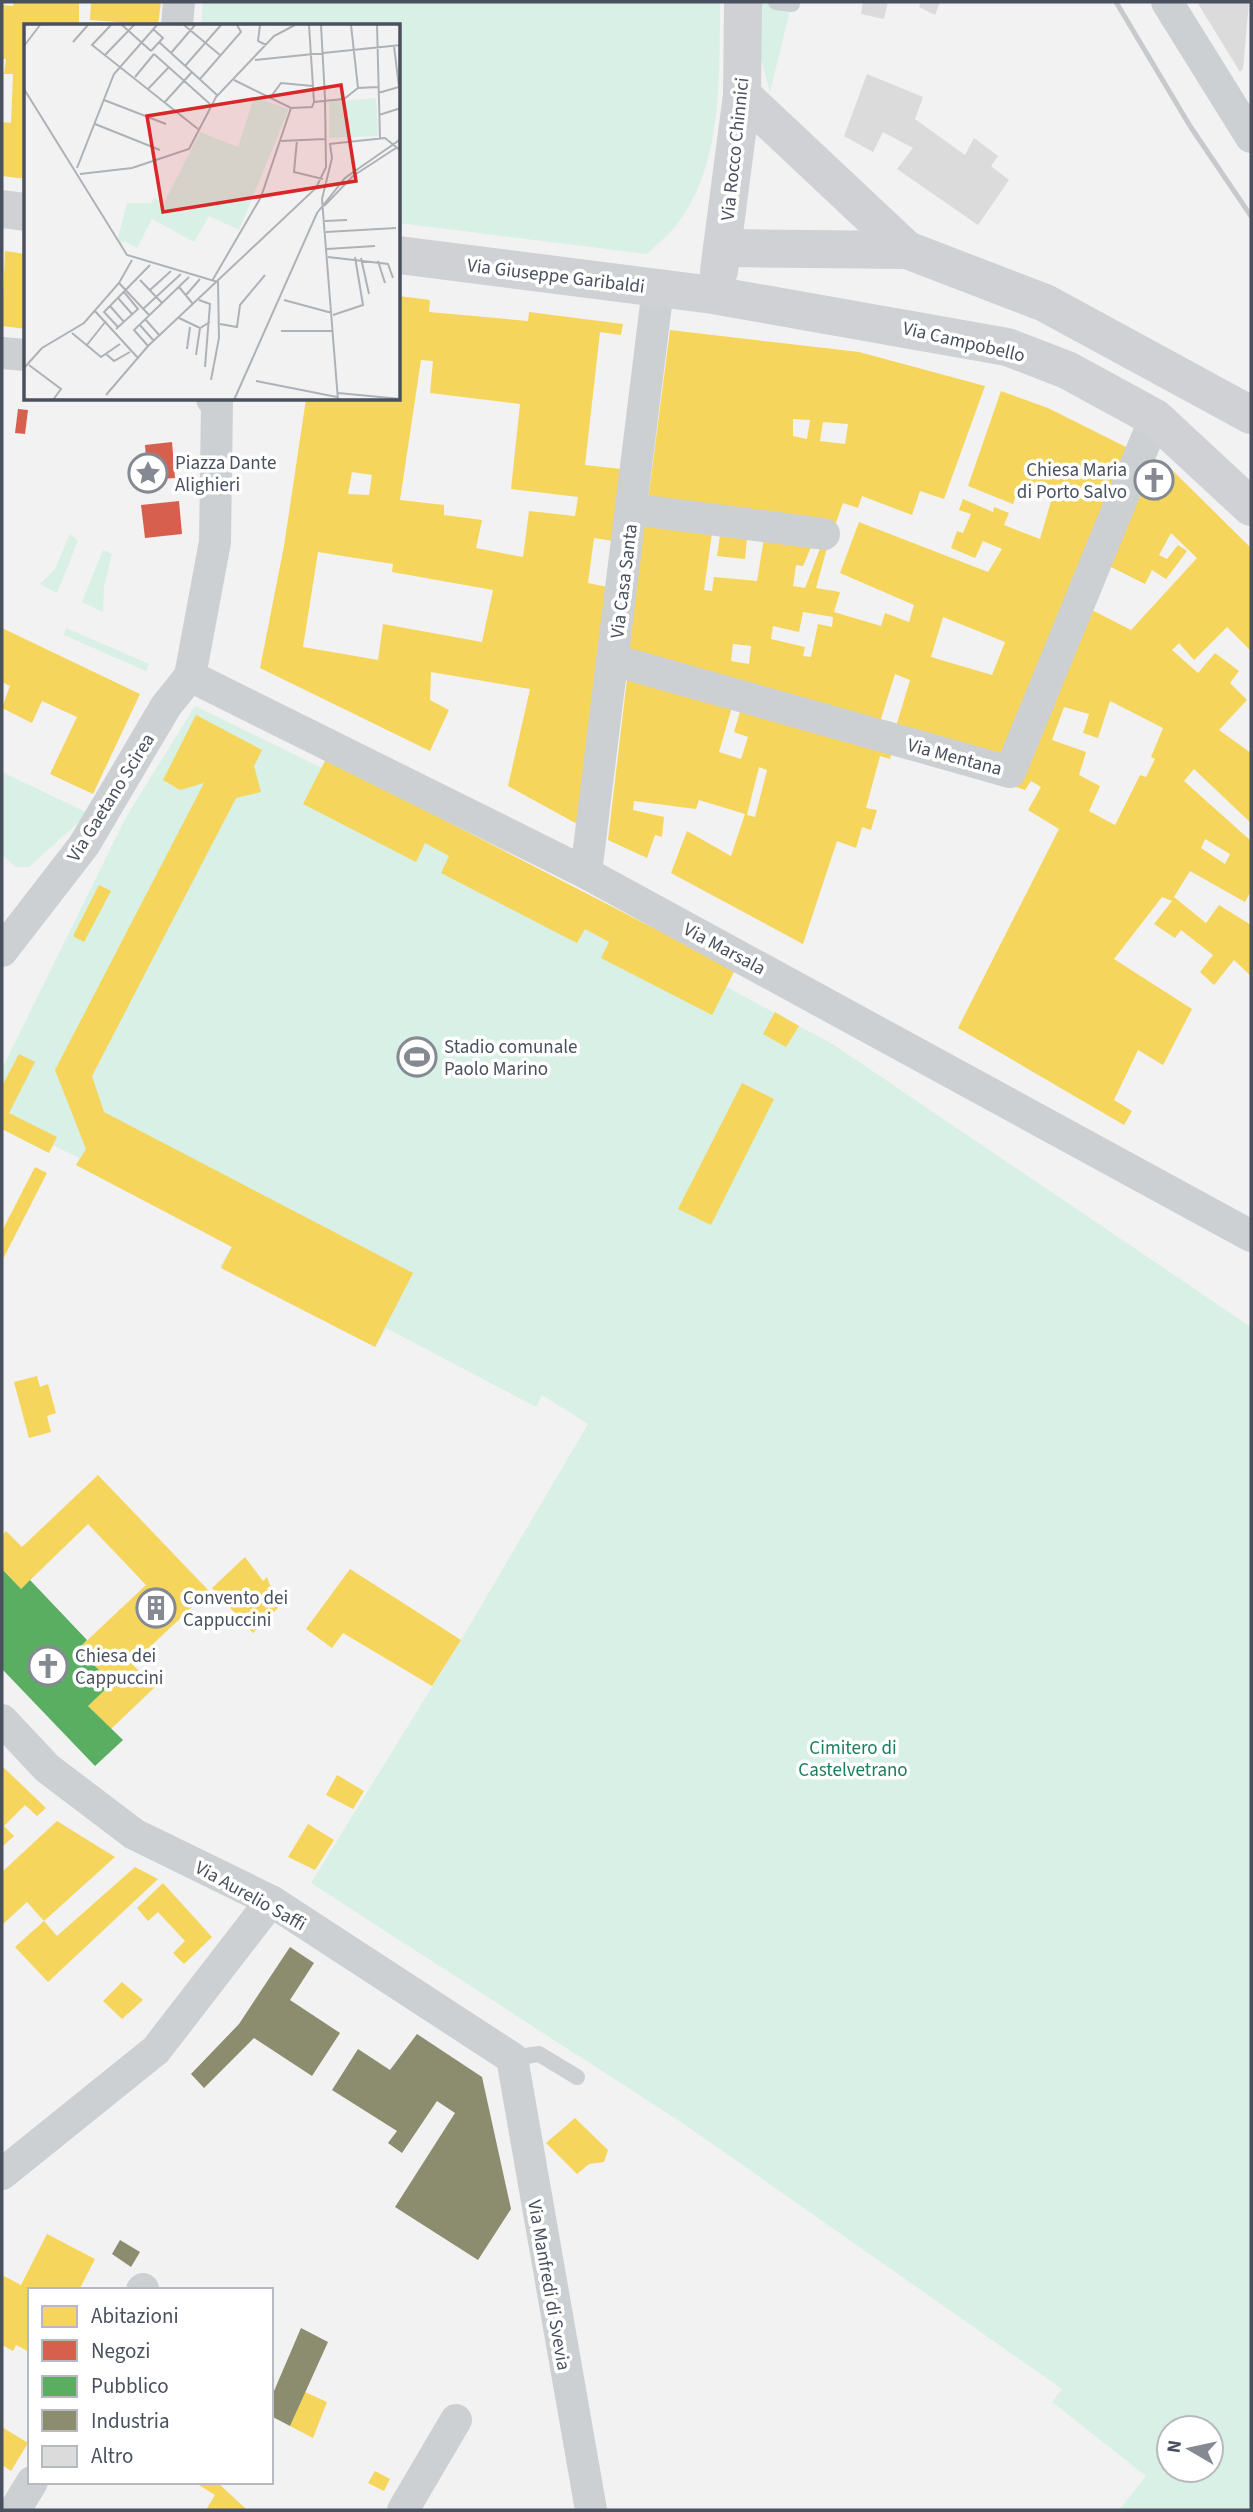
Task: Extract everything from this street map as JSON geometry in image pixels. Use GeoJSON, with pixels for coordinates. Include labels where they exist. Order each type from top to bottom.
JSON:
{"type":"FeatureCollection","features":[{"type":"Feature","properties":{"kind":"main road","name":"Via Rocco Chinnici"},"geometry":{"type":"LineString","coordinates":[[713,295],[724,248],[743,95],[743,2]]}},
{"type":"Feature","properties":{"kind":"main road"},"geometry":{"type":"LineString","coordinates":[[743,95],[907,250]]}},
{"type":"Feature","properties":{"kind":"main road"},"geometry":{"type":"LineString","coordinates":[[2,209],[24,212]]}},
{"type":"Feature","properties":{"kind":"main road"},"geometry":{"type":"LineString","coordinates":[[724,248],[907,250],[1045,303],[1251,415]]}},
{"type":"Feature","properties":{"kind":"main road","name":"Via Giuseppe Garibaldi"},"geometry":{"type":"LineString","coordinates":[[401,255],[713,295]]}},
{"type":"Feature","properties":{"kind":"main road","name":"Via Campobello"},"geometry":{"type":"LineString","coordinates":[[713,295],[1007,347],[1067,370],[1155,418],[1251,507]]}},
{"type":"Feature","properties":{"kind":"street"},"geometry":{"type":"LineString","coordinates":[[177,24],[179,2]]}},
{"type":"Feature","properties":{"kind":"street"},"geometry":{"type":"LineString","coordinates":[[1167,2],[1251,138]]}},
{"type":"Feature","properties":{"kind":"street","name":"Via Casa Santa"},"geometry":{"type":"LineString","coordinates":[[586,873],[658,288]]}},
{"type":"Feature","properties":{"kind":"street"},"geometry":{"type":"LineString","coordinates":[[2,353],[24,355]]}},
{"type":"Feature","properties":{"kind":"street"},"geometry":{"type":"LineString","coordinates":[[190,676],[215,542],[215,401]]}},
{"type":"Feature","properties":{"kind":"street","name":"Via Mentana"},"geometry":{"type":"LineString","coordinates":[[613,660],[1010,772],[1155,418]]}},
{"type":"Feature","properties":{"kind":"street"},"geometry":{"type":"LineString","coordinates":[[631,509],[824,534]]}},
{"type":"Feature","properties":{"kind":"street","name":"Via Marsala"},"geometry":{"type":"LineString","coordinates":[[190,676],[586,873],[1251,1236]]}},
{"type":"Feature","properties":{"kind":"street","name":"Via Gaetano Scirea"},"geometry":{"type":"LineString","coordinates":[[2,951],[11,916],[84,845],[166,706],[190,676]]}},
{"type":"Feature","properties":{"kind":"street","name":"Via Aurelio Saffi"},"geometry":{"type":"LineString","coordinates":[[2,1720],[47,1768],[134,1834],[271,1901],[512,2059]]}},
{"type":"Feature","properties":{"kind":"street"},"geometry":{"type":"LineString","coordinates":[[2,2174],[156,2050],[271,1901]]}},
{"type":"Feature","properties":{"kind":"street","name":"Via Manfredi di Svevia"},"geometry":{"type":"LineString","coordinates":[[512,2059],[591,2510]]}},
{"type":"Feature","properties":{"kind":"street"},"geometry":{"type":"LineString","coordinates":[[403,2510],[456,2420]]}},
{"type":"Feature","properties":{"kind":"street"},"geometry":{"type":"LineString","coordinates":[[15,2510],[31,2484]]}},
{"type":"Feature","properties":{"kind":"lane"},"geometry":{"type":"LineString","coordinates":[[512,2059],[539,2054],[577,2077]]}},
{"type":"Feature","properties":{"kind":"green space"},"geometry":{"type":"Polygon","coordinates":[[[203,2],[720,2],[716,116],[704,173],[693,199],[678,223],[647,254],[401,223],[401,24],[201,24],[203,2]]]}},
{"type":"Feature","properties":{"kind":"green space"},"geometry":{"type":"Polygon","coordinates":[[[761,2],[792,2],[770,92],[760,55],[761,2]]]}},
{"type":"Feature","properties":{"kind":"green space"},"geometry":{"type":"Polygon","coordinates":[[[70,534],[78,541],[57,593],[40,584],[55,569],[70,534]]]}},
{"type":"Feature","properties":{"kind":"green space"},"geometry":{"type":"Polygon","coordinates":[[[103,550],[112,554],[104,587],[103,612],[82,602],[103,550]]]}},
{"type":"Feature","properties":{"kind":"green space"},"geometry":{"type":"Polygon","coordinates":[[[66,628],[149,664],[146,671],[64,635],[66,628]]]}},
{"type":"Feature","properties":{"kind":"green space","name":"Cimitero di Castelvetrano"},"geometry":{"type":"Polygon","coordinates":[[[195,706],[322,768],[834,1045],[1251,1327],[1251,2510],[1119,2510],[1146,2476],[1052,2402],[1062,2389],[684,2124],[311,1883],[461,1640],[588,1424],[542,1395],[536,1407],[386,1328],[376,1346],[220,1266],[232,1246],[76,1165],[79,1158],[53,1145],[49,1153],[2,1129],[2,1069],[125,819],[195,706]]]}},
{"type":"Feature","properties":{"kind":"green space"},"geometry":{"type":"Polygon","coordinates":[[[2,772],[92,815],[83,818],[29,867],[16,867],[2,855],[2,772]]]}},
{"type":"Feature","properties":{"kind":"building: Abitazioni"},"geometry":{"type":"Polygon","coordinates":[[[14,2],[79,2],[79,24],[24,24],[24,179],[2,176],[2,122],[11,123],[13,74],[4,74],[6,59],[2,59],[2,5],[13,6],[14,2]]]}},
{"type":"Feature","properties":{"kind":"building: Abitazioni"},"geometry":{"type":"Polygon","coordinates":[[[91,2],[161,2],[158,24],[90,20],[91,2]]]}},
{"type":"Feature","properties":{"kind":"building: Abitazioni"},"geometry":{"type":"Polygon","coordinates":[[[5,251],[24,254],[24,329],[2,326],[5,251]]]}},
{"type":"Feature","properties":{"kind":"building: Abitazioni"},"geometry":{"type":"Polygon","coordinates":[[[401,296],[430,300],[429,312],[528,321],[529,312],[623,324],[621,335],[600,332],[585,465],[621,469],[613,541],[594,538],[588,583],[608,587],[579,825],[508,786],[530,689],[431,672],[430,700],[449,710],[430,751],[260,668],[284,546],[306,401],[401,401],[401,296]],[[421,360],[400,500],[444,505],[444,515],[482,520],[476,548],[523,557],[529,511],[575,516],[578,497],[511,489],[520,404],[430,393],[433,361],[421,360]],[[352,472],[348,494],[369,495],[372,475],[352,472]],[[318,552],[303,647],[378,660],[383,624],[482,642],[493,590],[392,572],[393,564],[318,552]]]}},
{"type":"Feature","properties":{"kind":"building: Abitazioni"},"geometry":{"type":"Polygon","coordinates":[[[670,330],[859,352],[985,386],[944,499],[920,491],[912,515],[862,496],[858,508],[843,503],[834,528],[648,501],[670,330]],[[793,419],[793,436],[807,439],[810,420],[793,419]],[[823,422],[820,441],[845,444],[848,424],[823,422]]]}},
{"type":"Feature","properties":{"kind":"building: Abitazioni"},"geometry":{"type":"Polygon","coordinates":[[[1001,391],[1048,408],[1130,449],[1004,759],[895,730],[910,680],[895,674],[879,725],[628,658],[644,526],[712,533],[704,590],[712,591],[714,577],[757,581],[764,538],[812,545],[803,566],[796,565],[793,586],[805,588],[821,546],[827,548],[816,588],[840,592],[834,612],[881,626],[885,613],[909,622],[914,605],[840,573],[859,522],[988,572],[1002,549],[983,541],[975,558],[951,548],[957,531],[963,533],[971,514],[959,510],[963,499],[993,512],[994,507],[1009,513],[1004,525],[1040,539],[1052,498],[1020,484],[1013,504],[968,486],[1001,391]],[[803,612],[799,632],[773,626],[771,639],[805,647],[803,656],[811,657],[818,624],[832,627],[833,617],[803,612]],[[943,617],[931,657],[992,675],[1005,642],[943,617]],[[733,644],[731,661],[749,664],[751,646],[733,644]]]}},
{"type":"Feature","properties":{"kind":"building: Abitazioni"},"geometry":{"type":"Polygon","coordinates":[[[1171,469],[1251,548],[1251,651],[1227,627],[1194,660],[1179,643],[1172,650],[1198,673],[1215,653],[1239,671],[1230,683],[1247,700],[1219,730],[1251,753],[1251,823],[1194,769],[1184,781],[1251,841],[1251,891],[1245,902],[1190,871],[1174,897],[1206,923],[1219,905],[1251,925],[1251,976],[1234,960],[1214,985],[1200,972],[1213,955],[1181,930],[1175,938],[1154,924],[1172,901],[1162,897],[1114,959],[1192,1009],[1163,1065],[1138,1050],[1114,1100],[1132,1111],[1124,1125],[958,1028],[1059,829],[1028,810],[1041,787],[1031,781],[1025,790],[1016,787],[1088,608],[1131,630],[1197,558],[1171,533],[1159,555],[1167,559],[1178,545],[1187,551],[1166,579],[1152,570],[1145,584],[1107,565],[1136,491],[1159,501],[1171,469]],[[1110,701],[1098,738],[1083,733],[1089,714],[1064,707],[1052,740],[1086,752],[1079,775],[1100,786],[1089,811],[1115,825],[1140,775],[1146,777],[1155,759],[1151,757],[1163,728],[1110,701]],[[1205,839],[1201,848],[1225,864],[1230,854],[1205,839]]]}},
{"type":"Feature","properties":{"kind":"building: Abitazioni"},"geometry":{"type":"Polygon","coordinates":[[[720,536],[747,539],[745,559],[717,556],[720,536]]]}},
{"type":"Feature","properties":{"kind":"building: Abitazioni"},"geometry":{"type":"Polygon","coordinates":[[[2,628],[140,694],[93,794],[50,774],[77,717],[42,701],[32,723],[2,708],[10,686],[2,682],[2,628]]]}},
{"type":"Feature","properties":{"kind":"building: Abitazioni"},"geometry":{"type":"Polygon","coordinates":[[[627,679],[732,707],[719,752],[741,759],[748,737],[734,732],[741,708],[892,751],[890,759],[880,756],[866,808],[877,810],[871,830],[862,827],[856,848],[837,841],[803,944],[671,873],[687,831],[731,856],[745,814],[699,800],[696,809],[634,801],[633,810],[664,817],[662,837],[655,835],[647,858],[608,840],[627,679]],[[759,767],[747,815],[755,817],[767,770],[759,767]]]}},
{"type":"Feature","properties":{"kind":"building: Abitazioni"},"geometry":{"type":"Polygon","coordinates":[[[196,715],[262,750],[254,766],[261,792],[236,798],[92,1076],[104,1112],[413,1273],[375,1347],[221,1268],[232,1247],[76,1165],[86,1149],[55,1070],[204,783],[180,790],[163,780],[196,715]]]}},
{"type":"Feature","properties":{"kind":"building: Abitazioni"},"geometry":{"type":"Polygon","coordinates":[[[326,759],[735,970],[712,1015],[601,958],[609,942],[585,929],[577,943],[441,873],[449,856],[425,843],[416,862],[303,804],[326,759]]]}},
{"type":"Feature","properties":{"kind":"building: Abitazioni"},"geometry":{"type":"Polygon","coordinates":[[[99,885],[111,891],[84,942],[73,936],[99,885]]]}},
{"type":"Feature","properties":{"kind":"building: Abitazioni"},"geometry":{"type":"Polygon","coordinates":[[[775,1012],[799,1026],[786,1047],[763,1034],[775,1012]]]}},
{"type":"Feature","properties":{"kind":"building: Abitazioni"},"geometry":{"type":"Polygon","coordinates":[[[19,1054],[35,1062],[9,1113],[57,1137],[49,1153],[2,1129],[2,1086],[19,1054]]]}},
{"type":"Feature","properties":{"kind":"building: Abitazioni"},"geometry":{"type":"Polygon","coordinates":[[[742,1083],[774,1099],[711,1225],[678,1209],[742,1083]]]}},
{"type":"Feature","properties":{"kind":"building: Abitazioni"},"geometry":{"type":"Polygon","coordinates":[[[35,1167],[47,1173],[2,1261],[2,1231],[35,1167]]]}},
{"type":"Feature","properties":{"kind":"building: Abitazioni"},"geometry":{"type":"Polygon","coordinates":[[[37,1376],[40,1387],[48,1384],[56,1413],[47,1416],[51,1432],[29,1438],[14,1382],[37,1376]]]}},
{"type":"Feature","properties":{"kind":"building: Abitazioni","name":"Convento dei Cappuccini"},"geometry":{"type":"Polygon","coordinates":[[[98,1475],[209,1591],[132,1664],[155,1687],[111,1729],[88,1706],[112,1683],[78,1649],[146,1585],[88,1524],[21,1589],[2,1569],[2,1536],[6,1531],[22,1547],[98,1475]]]}},
{"type":"Feature","properties":{"kind":"building: Abitazioni"},"geometry":{"type":"Polygon","coordinates":[[[245,1557],[263,1581],[267,1577],[278,1608],[253,1633],[212,1588],[245,1557]]]}},
{"type":"Feature","properties":{"kind":"building: Abitazioni"},"geometry":{"type":"Polygon","coordinates":[[[350,1569],[461,1640],[432,1686],[343,1633],[332,1648],[306,1629],[350,1569]]]}},
{"type":"Feature","properties":{"kind":"building: Abitazioni"},"geometry":{"type":"Polygon","coordinates":[[[2,1766],[46,1808],[37,1816],[25,1805],[4,1826],[14,1836],[2,1847],[2,1766]]]}},
{"type":"Feature","properties":{"kind":"building: Abitazioni"},"geometry":{"type":"Polygon","coordinates":[[[337,1775],[364,1791],[353,1809],[326,1795],[337,1775]]]}},
{"type":"Feature","properties":{"kind":"building: Abitazioni"},"geometry":{"type":"Polygon","coordinates":[[[57,1821],[115,1857],[44,1921],[27,1902],[2,1925],[2,1872],[57,1821]]]}},
{"type":"Feature","properties":{"kind":"building: Abitazioni"},"geometry":{"type":"Polygon","coordinates":[[[308,1824],[334,1840],[315,1870],[288,1857],[308,1824]]]}},
{"type":"Feature","properties":{"kind":"building: Abitazioni"},"geometry":{"type":"Polygon","coordinates":[[[135,1867],[158,1879],[48,1982],[15,1947],[44,1921],[57,1936],[135,1867]]]}},
{"type":"Feature","properties":{"kind":"building: Abitazioni"},"geometry":{"type":"Polygon","coordinates":[[[163,1883],[212,1937],[184,1964],[173,1953],[185,1941],[158,1912],[148,1921],[137,1908],[163,1883]]]}},
{"type":"Feature","properties":{"kind":"building: Abitazioni"},"geometry":{"type":"Polygon","coordinates":[[[122,1982],[143,2000],[122,2019],[103,2001],[122,1982]]]}},
{"type":"Feature","properties":{"kind":"building: Abitazioni"},"geometry":{"type":"Polygon","coordinates":[[[575,2118],[608,2150],[604,2162],[589,2164],[577,2174],[546,2143],[575,2118]]]}},
{"type":"Feature","properties":{"kind":"building: Abitazioni"},"geometry":{"type":"Polygon","coordinates":[[[47,2234],[95,2259],[80,2288],[28,2288],[28,2351],[16,2345],[13,2351],[2,2345],[2,2275],[21,2285],[47,2234]]]}},
{"type":"Feature","properties":{"kind":"building: Abitazioni"},"geometry":{"type":"Polygon","coordinates":[[[305,2392],[327,2402],[313,2438],[290,2426],[305,2392]]]}},
{"type":"Feature","properties":{"kind":"building: Abitazioni"},"geometry":{"type":"Polygon","coordinates":[[[2,2427],[28,2443],[11,2471],[2,2465],[2,2427]]]}},
{"type":"Feature","properties":{"kind":"building: Abitazioni"},"geometry":{"type":"Polygon","coordinates":[[[375,2471],[390,2479],[384,2491],[368,2483],[375,2471]]]}},
{"type":"Feature","properties":{"kind":"building: Abitazioni"},"geometry":{"type":"Polygon","coordinates":[[[197,2484],[219,2484],[247,2510],[206,2510],[215,2495],[197,2484]]]}},
{"type":"Feature","properties":{"kind":"building: Negozi"},"geometry":{"type":"Polygon","coordinates":[[[18,409],[28,410],[25,434],[15,433],[18,409]]]}},
{"type":"Feature","properties":{"kind":"building: Negozi"},"geometry":{"type":"Polygon","coordinates":[[[172,442],[175,478],[148,480],[145,445],[172,442]]]}},
{"type":"Feature","properties":{"kind":"building: Negozi"},"geometry":{"type":"Polygon","coordinates":[[[179,501],[182,534],[145,538],[141,505],[179,501]]]}},
{"type":"Feature","properties":{"kind":"building: Pubblico","name":"Chiesa Maria di Porto Salvo"},"geometry":{"type":"Polygon","coordinates":[[[1150,459],[1171,469],[1159,501],[1136,491],[1150,459]]]}},
{"type":"Feature","properties":{"kind":"building: Pubblico","name":"Chiesa dei Cappuccini"},"geometry":{"type":"Polygon","coordinates":[[[2,1569],[21,1589],[30,1580],[87,1640],[78,1649],[112,1683],[88,1706],[123,1740],[95,1766],[2,1669],[2,1569]]]}},
{"type":"Feature","properties":{"kind":"building: Industria"},"geometry":{"type":"Polygon","coordinates":[[[290,1947],[314,1963],[290,2000],[340,2033],[312,2076],[254,2038],[204,2088],[191,2074],[239,2024],[290,1947]]]}},
{"type":"Feature","properties":{"kind":"building: Industria"},"geometry":{"type":"Polygon","coordinates":[[[417,2034],[482,2077],[511,2209],[478,2260],[395,2207],[455,2113],[437,2101],[402,2153],[388,2143],[397,2131],[332,2090],[358,2049],[390,2070],[417,2034]]]}},
{"type":"Feature","properties":{"kind":"building: Industria"},"geometry":{"type":"Polygon","coordinates":[[[120,2240],[140,2252],[131,2267],[112,2254],[120,2240]]]}},
{"type":"Feature","properties":{"kind":"building: Industria"},"geometry":{"type":"Polygon","coordinates":[[[301,2328],[328,2342],[290,2426],[273,2417],[273,2393],[301,2328]]]}},
{"type":"Feature","properties":{"kind":"building: Altro"},"geometry":{"type":"Polygon","coordinates":[[[863,2],[888,2],[884,19],[861,14],[863,2]]]}},
{"type":"Feature","properties":{"kind":"building: Altro"},"geometry":{"type":"Polygon","coordinates":[[[921,2],[940,2],[935,15],[919,7],[921,2]]]}},
{"type":"Feature","properties":{"kind":"building: Altro"},"geometry":{"type":"Polygon","coordinates":[[[1197,2],[1249,2],[1243,69],[1240,72],[1197,2]]]}},
{"type":"Feature","properties":{"kind":"building: Altro"},"geometry":{"type":"Polygon","coordinates":[[[867,74],[923,97],[915,119],[965,155],[974,138],[998,156],[991,166],[1009,180],[978,225],[897,169],[913,148],[883,132],[873,152],[844,136],[867,74]]]}},
{"type":"Feature","properties":{"kind":"railway"},"geometry":{"type":"LineString","coordinates":[[1116,2],[1190,126],[1251,216]]}},
{"type":"Feature","properties":{"kind":"place","name":"Piazza Dante Alighieri"},"geometry":{"type":"Point","coordinates":[148,473]}},
{"type":"Feature","properties":{"kind":"place","name":"Chiesa Maria di Porto Salvo"},"geometry":{"type":"Point","coordinates":[1154,480]}},
{"type":"Feature","properties":{"kind":"place","name":"Stadio comunale Paolo Marino"},"geometry":{"type":"Point","coordinates":[417,1057]}},
{"type":"Feature","properties":{"kind":"place","name":"Convento dei Cappuccini"},"geometry":{"type":"Point","coordinates":[156,1608]}},
{"type":"Feature","properties":{"kind":"place","name":"Chiesa dei Cappuccini"},"geometry":{"type":"Point","coordinates":[48,1666]}}]}
